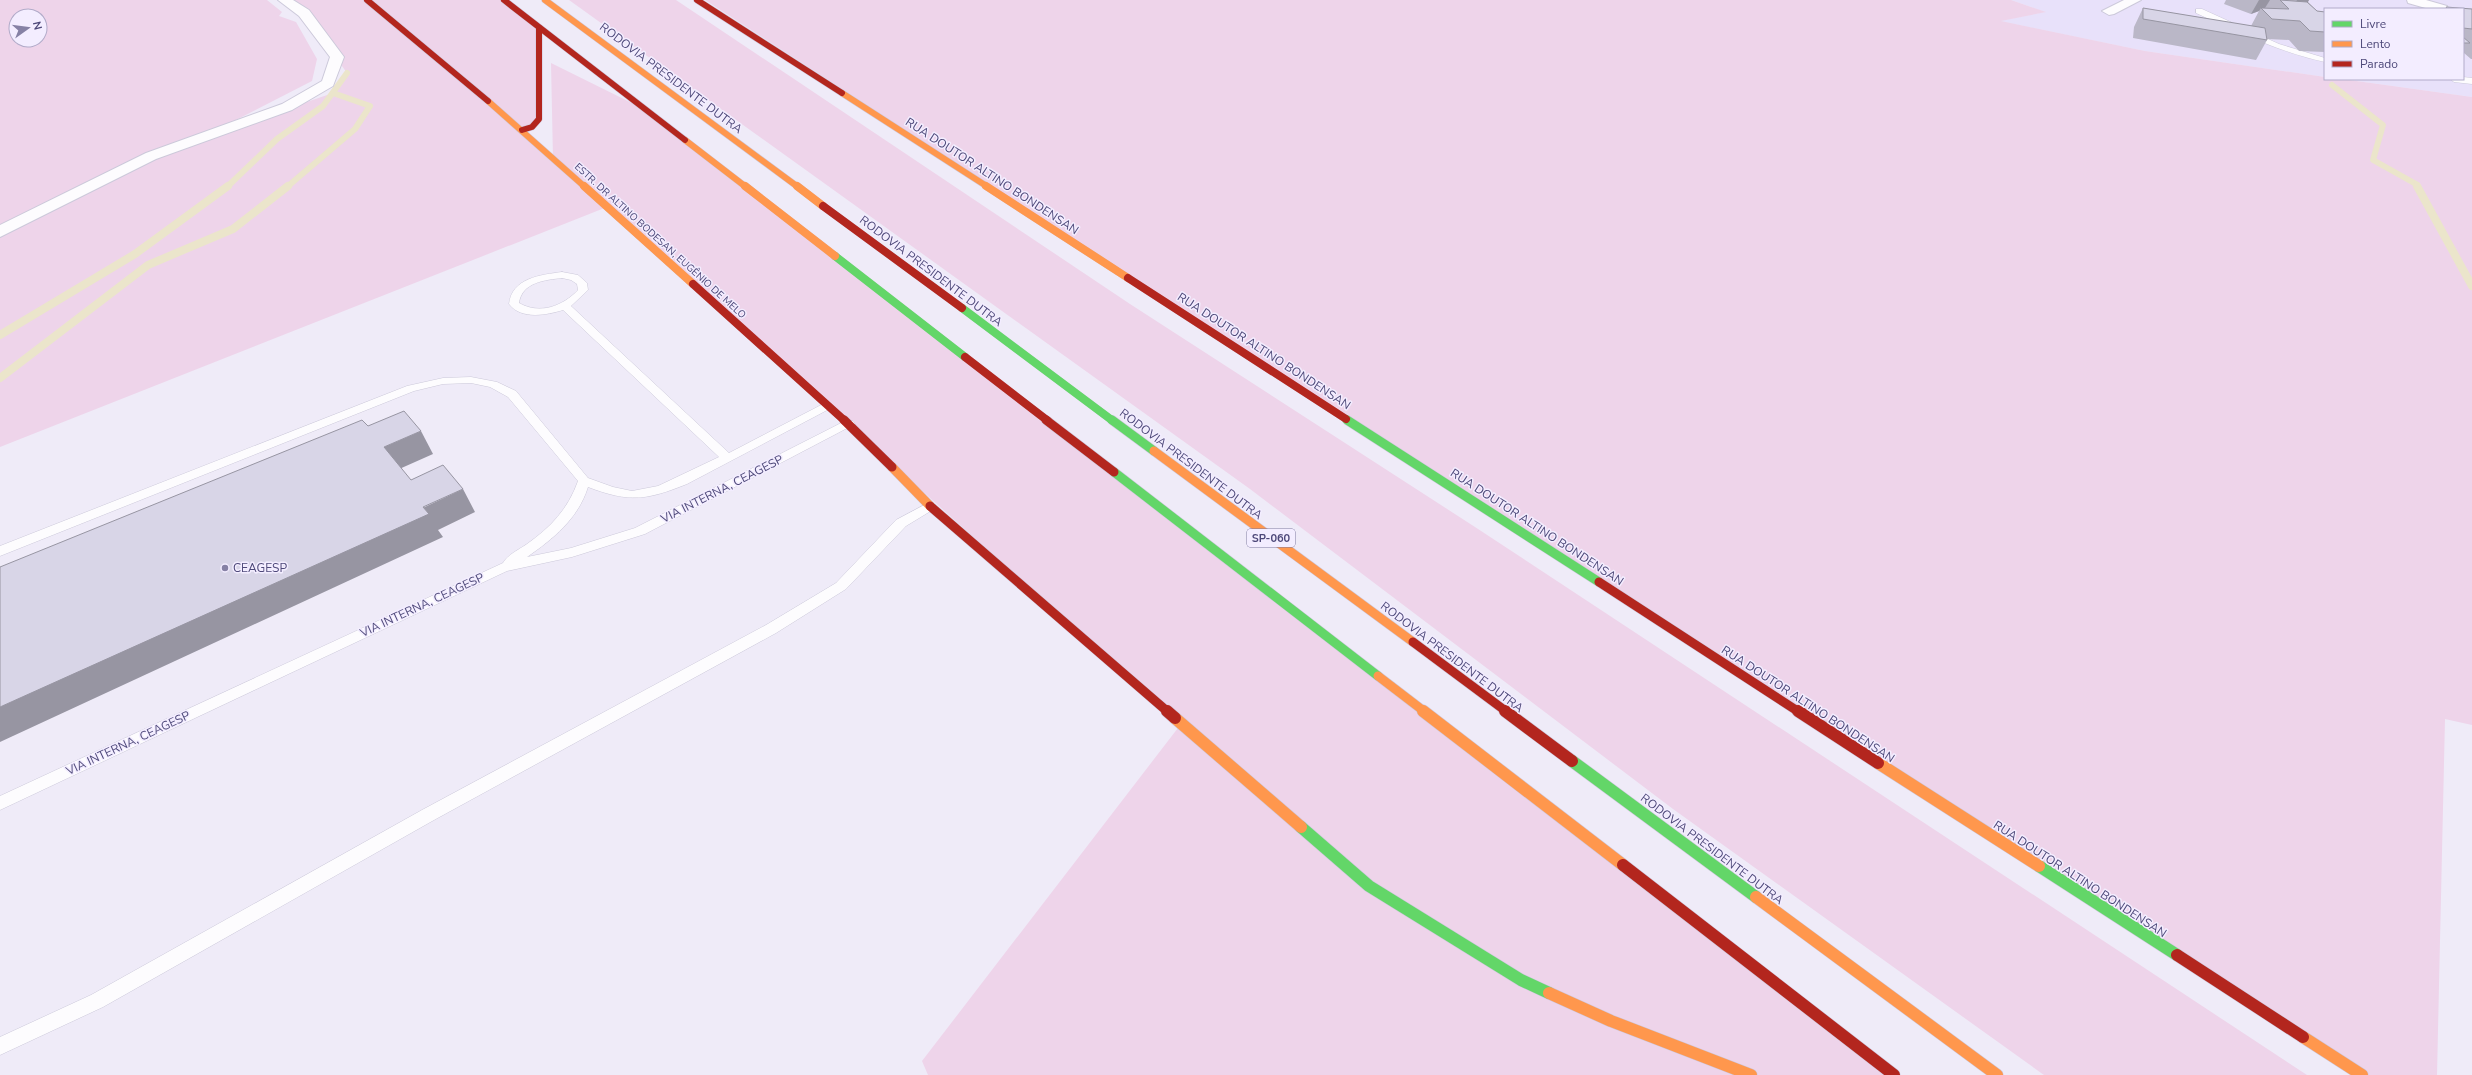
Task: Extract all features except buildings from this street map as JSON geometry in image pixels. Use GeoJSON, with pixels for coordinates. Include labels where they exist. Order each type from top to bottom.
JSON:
{"type":"FeatureCollection","features":[{"type":"Feature","properties":{"kind":"main road","name":"ESTR. DR ALTINO BODESAN, EUGÊNIO DE MELO"},"geometry":{"type":"LineString","coordinates":[[367,0],[522,130],[827,407],[849,424],[930,506],[1369,886],[1521,980],[1611,1021],[1751,1075]]}},
{"type":"Feature","properties":{"kind":"main road"},"geometry":{"type":"LineString","coordinates":[[504,0],[1894,1075]]}},
{"type":"Feature","properties":{"kind":"main road","name":"RODOVIA PRESIDENTE DUTRA"},"geometry":{"type":"LineString","coordinates":[[545,0],[1997,1075]]}},
{"type":"Feature","properties":{"kind":"main road","name":"RUA DOUTOR ALTINO BONDENSAN"},"geometry":{"type":"LineString","coordinates":[[697,0],[2362,1075]]}},
{"type":"Feature","properties":{"kind":"main road"},"geometry":{"type":"LineString","coordinates":[[522,130],[532,126],[539,119],[539,28]]}},
{"type":"Feature","properties":{"kind":"street"},"geometry":{"type":"LineString","coordinates":[[0,232],[151,156],[287,107],[328,83],[337,57],[304,13],[284,0]]}},
{"type":"Feature","properties":{"kind":"street"},"geometry":{"type":"LineString","coordinates":[[2109,11],[2135,0]]}},
{"type":"Feature","properties":{"kind":"street"},"geometry":{"type":"LineString","coordinates":[[2413,0],[2439,8]]}},
{"type":"Feature","properties":{"kind":"lane"},"geometry":{"type":"LineString","coordinates":[[2199,11],[2284,49],[2324,60]]}},
{"type":"Feature","properties":{"kind":"lane"},"geometry":{"type":"LineString","coordinates":[[562,275],[574,277],[582,283],[583,290],[577,299],[565,306],[534,312],[521,310],[514,304],[514,296],[520,288],[540,279],[562,275]]}},
{"type":"Feature","properties":{"kind":"lane"},"geometry":{"type":"LineString","coordinates":[[565,306],[727,458]]}},
{"type":"Feature","properties":{"kind":"lane","name":"VIA INTERNA, CEAGESP"},"geometry":{"type":"LineString","coordinates":[[0,551],[411,388],[443,381],[471,380],[493,384],[512,394],[584,480],[611,491],[632,495],[660,490],[684,481],[827,407]]}},
{"type":"Feature","properties":{"kind":"lane","name":"VIA INTERNA, CEAGESP"},"geometry":{"type":"LineString","coordinates":[[0,803],[504,567],[580,550],[640,531],[849,424]]}},
{"type":"Feature","properties":{"kind":"lane"},"geometry":{"type":"LineString","coordinates":[[504,567],[555,530],[569,515],[580,496],[584,480]]}},
{"type":"Feature","properties":{"kind":"lane"},"geometry":{"type":"LineString","coordinates":[[0,1046],[97,1001],[428,815],[771,629],[841,586],[901,523],[930,506]]}},
{"type":"Feature","properties":{"kind":"shaded area"},"geometry":{"type":"Polygon","coordinates":[[[0,0],[267,0],[282,12],[279,16],[296,22],[317,59],[312,81],[230,123],[239,125],[333,93],[347,73],[304,13],[284,0],[504,0],[539,28],[539,119],[522,130],[553,159],[551,63],[650,112],[1894,1075],[928,1075],[922,1061],[1181,724],[607,207],[0,447],[0,0]]]}},
{"type":"Feature","properties":{"kind":"shaded area"},"geometry":{"type":"Polygon","coordinates":[[[569,0],[676,0],[1130,304],[1475,527],[2307,1075],[2044,1075],[1673,809],[1250,489],[569,0]]]}},
{"type":"Feature","properties":{"kind":"shaded area"},"geometry":{"type":"Polygon","coordinates":[[[705,0],[2011,0],[2046,12],[2001,21],[2145,51],[2324,77],[2324,80],[2349,80],[2472,97],[2472,725],[2445,719],[2437,1075],[2362,1075],[705,0]]]}},
{"type":"Feature","properties":{"kind":"shaded area"},"geometry":{"type":"Polygon","coordinates":[[[2011,0],[2472,0],[2472,97],[2349,80],[2464,80],[2464,8],[2324,8],[2324,77],[2145,51],[1999,21],[2045,12],[2011,0]]]}},
{"type":"Feature","properties":{"kind":"waterway"},"geometry":{"type":"LineString","coordinates":[[227,187],[277,139],[323,106],[347,73]]}},
{"type":"Feature","properties":{"kind":"waterway"},"geometry":{"type":"LineString","coordinates":[[2332,85],[2383,125],[2373,160],[2416,184],[2418,187]]}},
{"type":"Feature","properties":{"kind":"waterway"},"geometry":{"type":"LineString","coordinates":[[287,187],[355,129],[370,106],[333,93]]}},
{"type":"Feature","properties":{"kind":"waterway"},"geometry":{"type":"LineString","coordinates":[[0,335],[135,254],[228,186]]}},
{"type":"Feature","properties":{"kind":"waterway"},"geometry":{"type":"LineString","coordinates":[[0,378],[148,265],[233,229],[288,186]]}},
{"type":"Feature","properties":{"kind":"waterway"},"geometry":{"type":"LineString","coordinates":[[2417,186],[2472,286]]}},
{"type":"Feature","properties":{"kind":"traffic: fast"},"geometry":{"type":"LineString","coordinates":[[835,256],[965,357]]}},
{"type":"Feature","properties":{"kind":"traffic: fast"},"geometry":{"type":"LineString","coordinates":[[962,308],[1154,451]]}},
{"type":"Feature","properties":{"kind":"traffic: fast"},"geometry":{"type":"LineString","coordinates":[[1346,419],[1599,582]]}},
{"type":"Feature","properties":{"kind":"traffic: fast"},"geometry":{"type":"LineString","coordinates":[[1114,472],[1378,676]]}},
{"type":"Feature","properties":{"kind":"traffic: fast"},"geometry":{"type":"LineString","coordinates":[[1572,761],[1756,897]]}},
{"type":"Feature","properties":{"kind":"traffic: fast"},"geometry":{"type":"LineString","coordinates":[[1301,827],[1369,886],[1521,980],[1549,993]]}},
{"type":"Feature","properties":{"kind":"traffic: fast"},"geometry":{"type":"LineString","coordinates":[[2039,866],[2177,955]]}},
{"type":"Feature","properties":{"kind":"traffic: slow"},"geometry":{"type":"LineString","coordinates":[[545,0],[823,206]]}},
{"type":"Feature","properties":{"kind":"traffic: slow"},"geometry":{"type":"LineString","coordinates":[[842,93],[1128,278]]}},
{"type":"Feature","properties":{"kind":"traffic: slow"},"geometry":{"type":"LineString","coordinates":[[488,101],[693,284]]}},
{"type":"Feature","properties":{"kind":"traffic: slow"},"geometry":{"type":"LineString","coordinates":[[685,140],[835,256]]}},
{"type":"Feature","properties":{"kind":"traffic: slow"},"geometry":{"type":"LineString","coordinates":[[1154,451],[1413,642]]}},
{"type":"Feature","properties":{"kind":"traffic: slow"},"geometry":{"type":"LineString","coordinates":[[892,467],[930,506]]}},
{"type":"Feature","properties":{"kind":"traffic: slow"},"geometry":{"type":"LineString","coordinates":[[1378,676],[1623,865]]}},
{"type":"Feature","properties":{"kind":"traffic: slow"},"geometry":{"type":"LineString","coordinates":[[1175,718],[1301,827]]}},
{"type":"Feature","properties":{"kind":"traffic: slow"},"geometry":{"type":"LineString","coordinates":[[1878,763],[2039,866]]}},
{"type":"Feature","properties":{"kind":"traffic: slow"},"geometry":{"type":"LineString","coordinates":[[1756,897],[1997,1075]]}},
{"type":"Feature","properties":{"kind":"traffic: slow"},"geometry":{"type":"LineString","coordinates":[[1549,993],[1611,1021],[1751,1075]]}},
{"type":"Feature","properties":{"kind":"traffic: slow"},"geometry":{"type":"LineString","coordinates":[[2303,1037],[2362,1075]]}},
{"type":"Feature","properties":{"kind":"traffic: jam"},"geometry":{"type":"LineString","coordinates":[[367,0],[488,101]]}},
{"type":"Feature","properties":{"kind":"traffic: jam"},"geometry":{"type":"LineString","coordinates":[[504,0],[685,140]]}},
{"type":"Feature","properties":{"kind":"traffic: jam"},"geometry":{"type":"LineString","coordinates":[[697,0],[842,93]]}},
{"type":"Feature","properties":{"kind":"traffic: jam"},"geometry":{"type":"LineString","coordinates":[[522,130],[532,127],[539,119],[539,28]]}},
{"type":"Feature","properties":{"kind":"traffic: jam"},"geometry":{"type":"LineString","coordinates":[[823,206],[962,308]]}},
{"type":"Feature","properties":{"kind":"traffic: jam"},"geometry":{"type":"LineString","coordinates":[[1128,278],[1346,419]]}},
{"type":"Feature","properties":{"kind":"traffic: jam"},"geometry":{"type":"LineString","coordinates":[[693,284],[849,424],[892,467]]}},
{"type":"Feature","properties":{"kind":"traffic: jam"},"geometry":{"type":"LineString","coordinates":[[965,357],[1114,472]]}},
{"type":"Feature","properties":{"kind":"traffic: jam"},"geometry":{"type":"LineString","coordinates":[[930,506],[1175,718]]}},
{"type":"Feature","properties":{"kind":"traffic: jam"},"geometry":{"type":"LineString","coordinates":[[1599,582],[1878,763]]}},
{"type":"Feature","properties":{"kind":"traffic: jam"},"geometry":{"type":"LineString","coordinates":[[1413,642],[1572,761]]}},
{"type":"Feature","properties":{"kind":"traffic: jam"},"geometry":{"type":"LineString","coordinates":[[1623,865],[1894,1075]]}},
{"type":"Feature","properties":{"kind":"traffic: jam"},"geometry":{"type":"LineString","coordinates":[[2177,955],[2303,1037]]}},
{"type":"Feature","properties":{"kind":"place","name":"CEAGESP"},"geometry":{"type":"Point","coordinates":[225,568]}}]}
